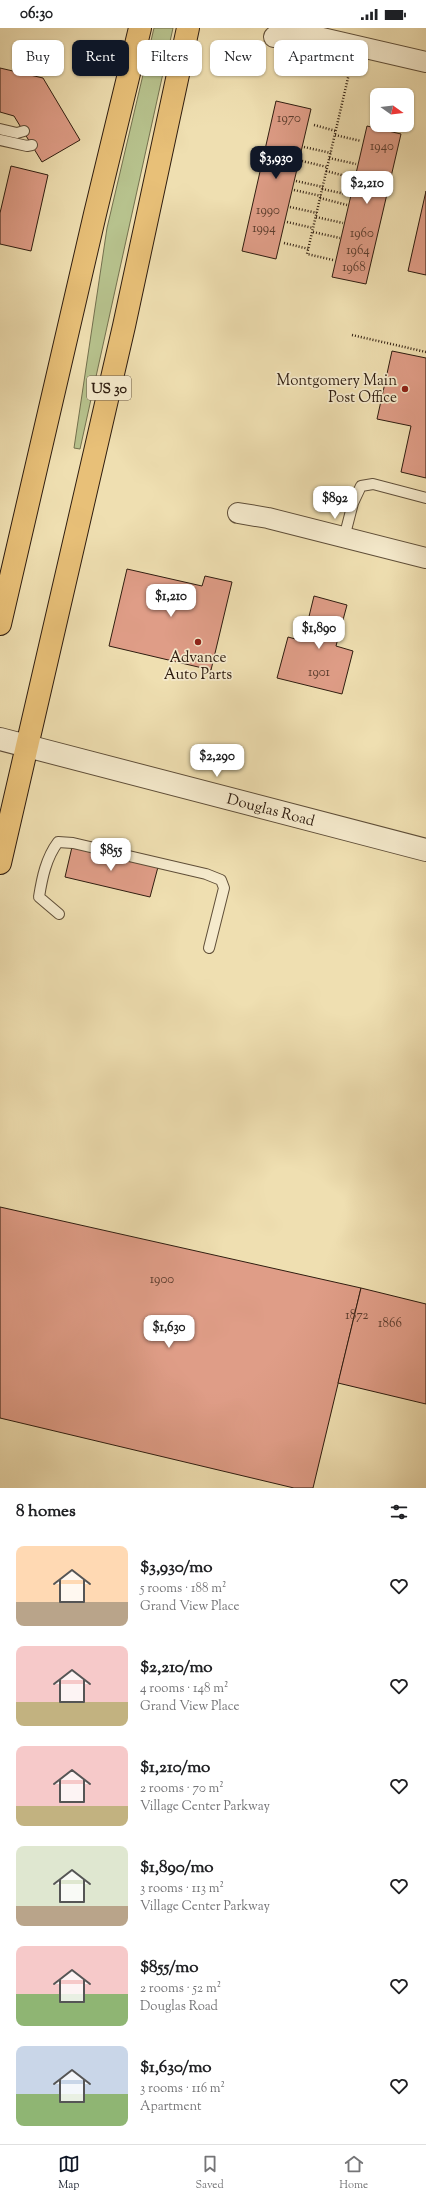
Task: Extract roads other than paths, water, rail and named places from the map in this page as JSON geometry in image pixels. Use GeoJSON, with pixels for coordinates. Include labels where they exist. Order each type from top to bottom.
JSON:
{"type":"FeatureCollection","features":[{"type":"Feature","properties":{"kind":"main road"},"geometry":{"type":"LineString","coordinates":[[0,624],[95,214],[140,28]]}},
{"type":"Feature","properties":{"kind":"main road","name":"US 30"},"geometry":{"type":"LineString","coordinates":[[0,862],[124,326],[188,28]]}},
{"type":"Feature","properties":{"kind":"street"},"geometry":{"type":"LineString","coordinates":[[274,37],[280,32],[292,31],[426,62]]}},
{"type":"Feature","properties":{"kind":"street"},"geometry":{"type":"LineString","coordinates":[[238,513],[268,518],[426,558]]}},
{"type":"Feature","properties":{"kind":"street","name":"Douglas Road"},"geometry":{"type":"LineString","coordinates":[[0,739],[426,850]]}},
{"type":"Feature","properties":{"kind":"lane"},"geometry":{"type":"LineString","coordinates":[[0,129],[18,133],[24,131]]}},
{"type":"Feature","properties":{"kind":"lane"},"geometry":{"type":"LineString","coordinates":[[0,140],[27,146],[32,145]]}},
{"type":"Feature","properties":{"kind":"lane"},"geometry":{"type":"LineString","coordinates":[[344,538],[353,503],[361,486],[373,484],[426,498]]}},
{"type":"Feature","properties":{"kind":"lane"},"geometry":{"type":"LineString","coordinates":[[59,914],[39,898],[42,881],[50,852],[58,842],[72,843],[206,874],[221,880],[224,888],[210,948]]}},
{"type":"Feature","properties":{"kind":"place","name":"Montgomery Main Post Office"},"geometry":{"type":"Point","coordinates":[405,389]}},
{"type":"Feature","properties":{"kind":"place","name":"Advance Auto Parts"},"geometry":{"type":"Point","coordinates":[198,642]}}]}
